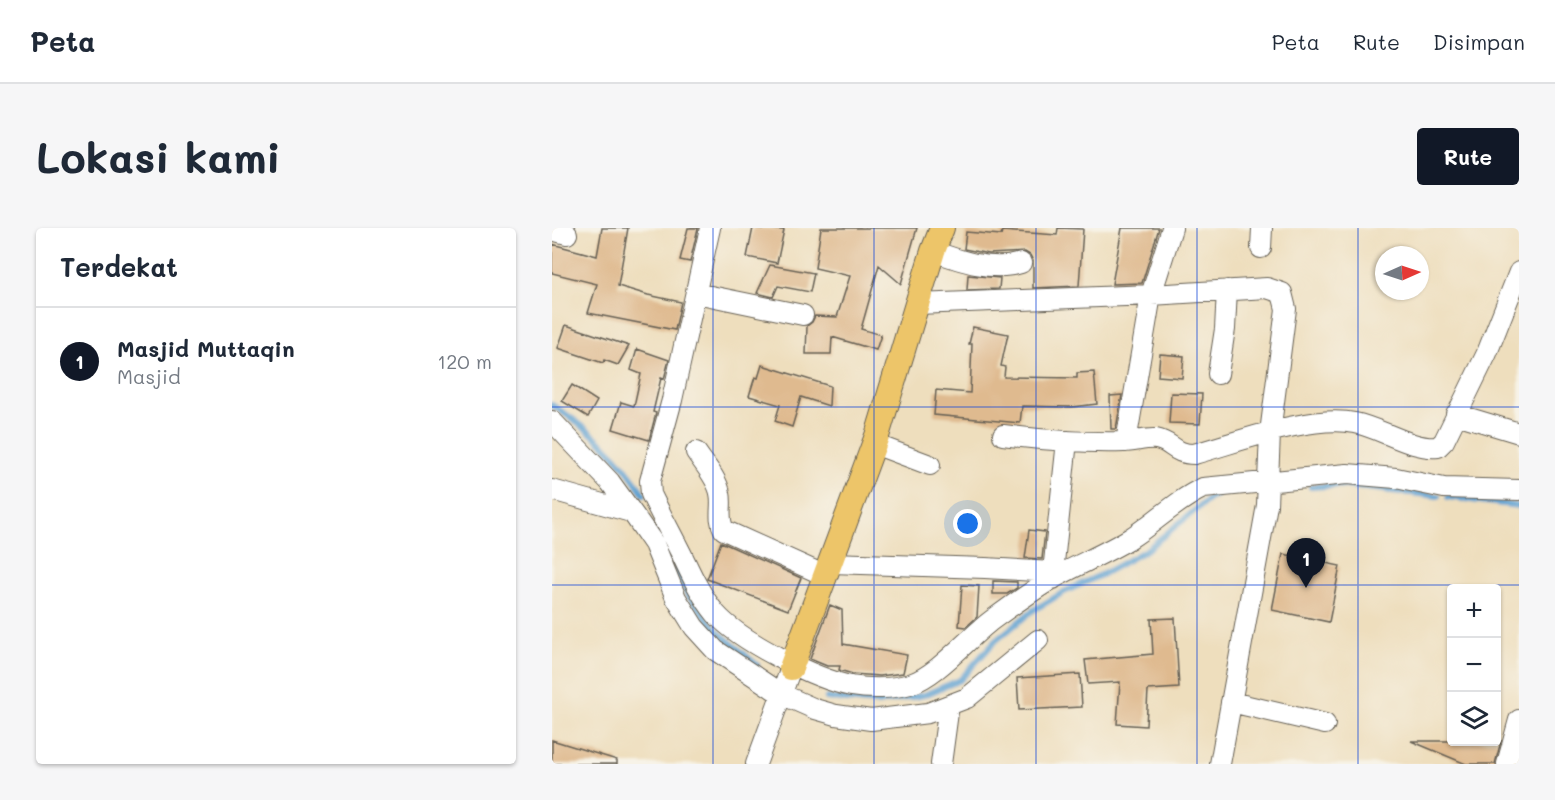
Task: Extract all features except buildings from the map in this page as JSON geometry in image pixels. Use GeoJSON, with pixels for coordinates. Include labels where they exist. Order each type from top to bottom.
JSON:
{"type":"FeatureCollection","features":[{"type":"Feature","properties":{"kind":"main road"},"geometry":{"type":"LineString","coordinates":[[791,666],[874,444],[942,228]]}},
{"type":"Feature","properties":{"kind":"street"},"geometry":{"type":"LineString","coordinates":[[710,228],[672,400],[650,482],[651,494],[644,512],[676,598],[694,627],[715,650],[781,694],[815,709],[836,715],[872,720],[928,713],[968,698],[1038,640]]}},
{"type":"Feature","properties":{"kind":"street"},"geometry":{"type":"LineString","coordinates":[[1126,442],[1151,295],[1172,228]]}},
{"type":"Feature","properties":{"kind":"street"},"geometry":{"type":"LineString","coordinates":[[1261,248],[1262,228]]}},
{"type":"Feature","properties":{"kind":"street"},"geometry":{"type":"LineString","coordinates":[[933,251],[977,265],[1002,266],[1021,263]]}},
{"type":"Feature","properties":{"kind":"street"},"geometry":{"type":"LineString","coordinates":[[1003,435],[1067,441],[1126,442],[1154,439],[1162,441],[1183,454],[1194,454],[1305,424],[1328,422],[1353,423],[1377,429],[1423,447],[1438,447],[1444,441],[1487,353],[1519,272]]}},
{"type":"Feature","properties":{"kind":"street"},"geometry":{"type":"LineString","coordinates":[[917,304],[1267,288],[1278,291],[1284,298],[1286,309],[1270,433],[1267,492],[1220,764]]}},
{"type":"Feature","properties":{"kind":"street"},"geometry":{"type":"LineString","coordinates":[[1218,374],[1225,329],[1227,290]]}},
{"type":"Feature","properties":{"kind":"street"},"geometry":{"type":"LineString","coordinates":[[696,293],[803,315]]}},
{"type":"Feature","properties":{"kind":"street"},"geometry":{"type":"LineString","coordinates":[[1456,414],[1519,433]]}},
{"type":"Feature","properties":{"kind":"street"},"geometry":{"type":"LineString","coordinates":[[552,421],[610,482],[644,512],[717,615],[742,636],[791,666],[850,686],[885,687],[911,683],[928,674],[990,621],[1053,575],[1137,534],[1187,495],[1203,488],[1267,492],[1347,474],[1396,478],[1444,488],[1519,490]]}},
{"type":"Feature","properties":{"kind":"street"},"geometry":{"type":"LineString","coordinates":[[1053,575],[1067,441]]}},
{"type":"Feature","properties":{"kind":"street"},"geometry":{"type":"LineString","coordinates":[[874,444],[930,465]]}},
{"type":"Feature","properties":{"kind":"street"},"geometry":{"type":"LineString","coordinates":[[696,452],[721,493],[719,516],[724,530],[828,570],[985,567],[1053,575]]}},
{"type":"Feature","properties":{"kind":"street"},"geometry":{"type":"LineString","coordinates":[[552,490],[644,512]]}},
{"type":"Feature","properties":{"kind":"street"},"geometry":{"type":"LineString","coordinates":[[756,764],[791,666]]}},
{"type":"Feature","properties":{"kind":"street"},"geometry":{"type":"LineString","coordinates":[[1231,702],[1325,724]]}},
{"type":"Feature","properties":{"kind":"street"},"geometry":{"type":"LineString","coordinates":[[941,764],[949,705]]}},
{"type":"Feature","properties":{"kind":"street"},"geometry":{"type":"LineString","coordinates":[[1507,764],[1519,720]]}},
{"type":"Feature","properties":{"kind":"waterway"},"geometry":{"type":"LineString","coordinates":[[552,405],[604,444],[644,495]]}},
{"type":"Feature","properties":{"kind":"waterway"},"geometry":{"type":"LineString","coordinates":[[1311,487],[1339,485],[1438,496]]}},
{"type":"Feature","properties":{"kind":"waterway"},"geometry":{"type":"LineString","coordinates":[[827,698],[877,703],[924,695],[960,680],[994,642],[1032,611],[1146,550],[1217,495]]}},
{"type":"Feature","properties":{"kind":"waterway"},"geometry":{"type":"LineString","coordinates":[[1448,497],[1519,506]]}},
{"type":"Feature","properties":{"kind":"waterway"},"geometry":{"type":"LineString","coordinates":[[663,537],[687,594],[718,632],[757,665]]}},
{"type":"Feature","properties":{"kind":"place","name":"Masjid Muttaqin"},"geometry":{"type":"Point","coordinates":[1306,588]}}]}
